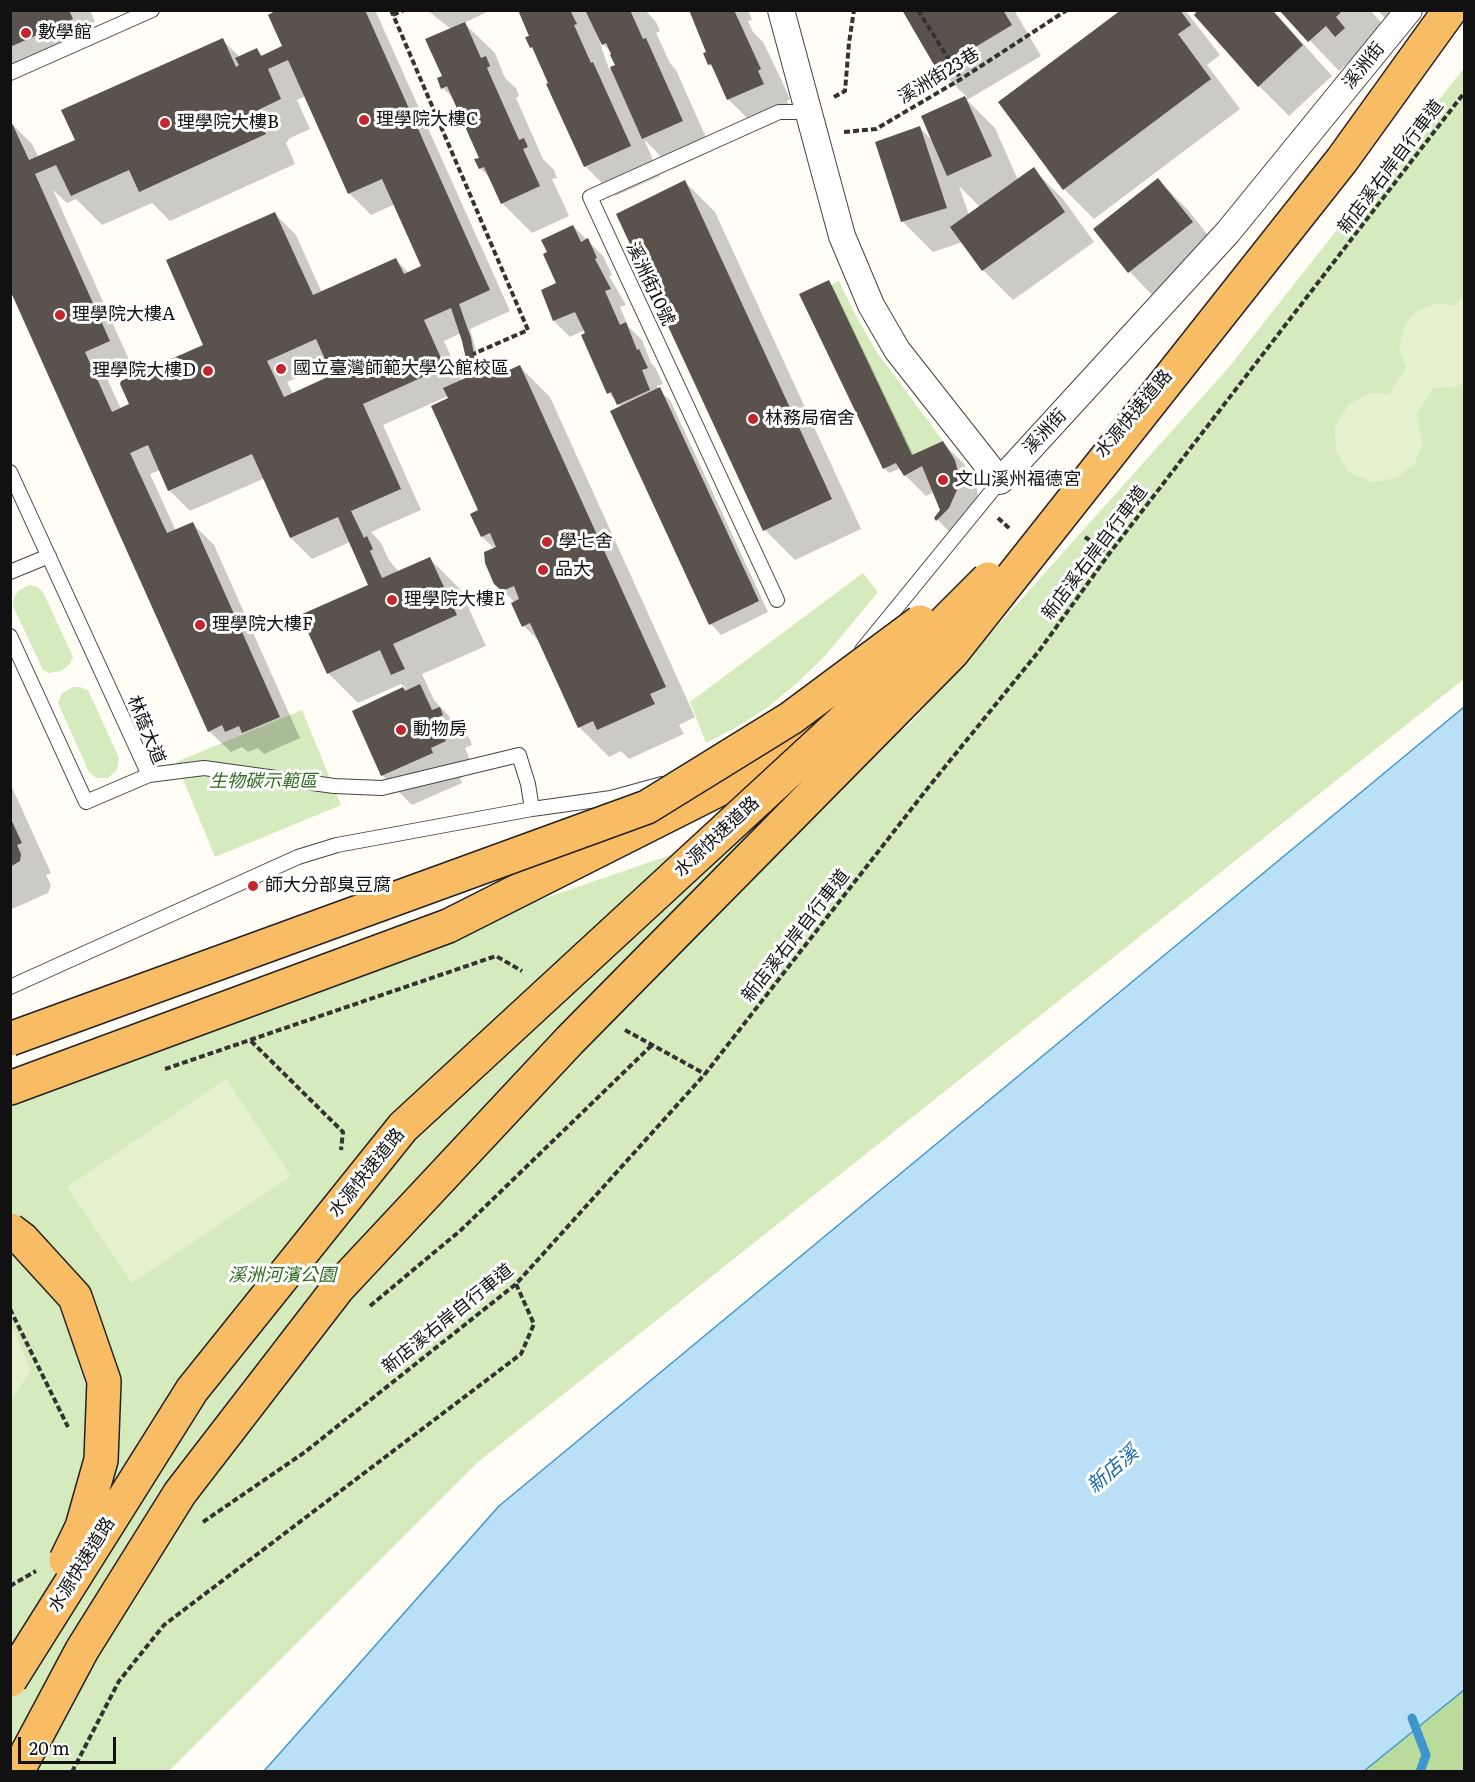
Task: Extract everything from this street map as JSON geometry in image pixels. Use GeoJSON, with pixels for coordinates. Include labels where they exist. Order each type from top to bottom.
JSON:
{"type":"FeatureCollection","features":[{"type":"Feature","properties":{"kind":"highway","name":"水源快速道路"},"geometry":{"type":"LineString","coordinates":[[10,1680],[192,1390],[403,1127],[881,686],[1184,355],[1450,10]]}},
{"type":"Feature","properties":{"kind":"highway","name":"水源快速道路"},"geometry":{"type":"LineString","coordinates":[[952,652],[1341,160],[1450,10]]}},
{"type":"Feature","properties":{"kind":"highway"},"geometry":{"type":"LineString","coordinates":[[10,1039],[648,807],[791,718],[1020,536]]}},
{"type":"Feature","properties":{"kind":"highway"},"geometry":{"type":"LineString","coordinates":[[10,1088],[448,926],[874,710],[952,652]]}},
{"type":"Feature","properties":{"kind":"highway"},"geometry":{"type":"LineString","coordinates":[[17,1772],[82,1650],[180,1493],[338,1288],[570,1040],[952,652]]}},
{"type":"Feature","properties":{"kind":"highway"},"geometry":{"type":"LineString","coordinates":[[10,1051],[454,892],[623,838]]}},
{"type":"Feature","properties":{"kind":"highway"},"geometry":{"type":"LineString","coordinates":[[10,1230],[22,1239],[75,1297],[104,1381],[101,1460],[82,1527],[10,1674]]}},
{"type":"Feature","properties":{"kind":"street"},"geometry":{"type":"LineString","coordinates":[[781,10],[842,236],[871,305],[897,350],[1000,481]]}},
{"type":"Feature","properties":{"kind":"street","name":"溪洲街"},"geometry":{"type":"LineString","coordinates":[[1000,481],[1228,232],[1409,10]]}},
{"type":"Feature","properties":{"kind":"lane"},"geometry":{"type":"LineString","coordinates":[[10,73],[152,10]]}},
{"type":"Feature","properties":{"kind":"lane","name":"溪洲街10號"},"geometry":{"type":"LineString","coordinates":[[777,600],[590,197],[779,112],[811,123]]}},
{"type":"Feature","properties":{"kind":"lane","name":"林蔭大道"},"geometry":{"type":"LineString","coordinates":[[10,472],[149,775],[86,802],[10,636]]}},
{"type":"Feature","properties":{"kind":"lane"},"geometry":{"type":"LineString","coordinates":[[10,987],[298,857],[337,845],[532,809],[611,798],[680,779],[735,756],[785,724],[847,668],[1000,481]]}},
{"type":"Feature","properties":{"kind":"lane"},"geometry":{"type":"LineString","coordinates":[[10,572],[49,556]]}},
{"type":"Feature","properties":{"kind":"lane"},"geometry":{"type":"LineString","coordinates":[[149,775],[204,768],[334,786],[382,788],[519,755],[528,784],[532,809]]}},
{"type":"Feature","properties":{"kind":"path"},"geometry":{"type":"LineString","coordinates":[[404,10],[392,13],[528,330],[473,354]]}},
{"type":"Feature","properties":{"kind":"path"},"geometry":{"type":"LineString","coordinates":[[811,123],[845,91],[854,10]]}},
{"type":"Feature","properties":{"kind":"path"},"geometry":{"type":"LineString","coordinates":[[918,10],[961,80]]}},
{"type":"Feature","properties":{"kind":"path","name":"溪洲街23巷"},"geometry":{"type":"LineString","coordinates":[[811,123],[876,129],[961,80],[1067,10]]}},
{"type":"Feature","properties":{"kind":"path","name":"新店溪右岸自行車道"},"geometry":{"type":"LineString","coordinates":[[199,1525],[305,1452],[516,1284],[705,1074],[927,789],[1039,651],[1109,554],[1464,93]]}},
{"type":"Feature","properties":{"kind":"path"},"geometry":{"type":"LineString","coordinates":[[982,501],[1020,536]]}},
{"type":"Feature","properties":{"kind":"path"},"geometry":{"type":"LineString","coordinates":[[1080,533],[1109,554]]}},
{"type":"Feature","properties":{"kind":"path"},"geometry":{"type":"LineString","coordinates":[[164,1069],[495,956],[525,973]]}},
{"type":"Feature","properties":{"kind":"path"},"geometry":{"type":"LineString","coordinates":[[623,1028],[705,1074]]}},
{"type":"Feature","properties":{"kind":"path"},"geometry":{"type":"LineString","coordinates":[[72,1772],[120,1681],[164,1625],[521,1354],[534,1324],[516,1284]]}},
{"type":"Feature","properties":{"kind":"path"},"geometry":{"type":"LineString","coordinates":[[10,1309],[72,1435]]}},
{"type":"Feature","properties":{"kind":"green space","name":"溪洲河濱公園"},"geometry":{"type":"Polygon","coordinates":[[[1464,68],[1464,679],[478,1462],[169,1771],[11,1771],[10,1082],[720,838],[908,726],[1229,367],[1464,68]]]}},
{"type":"Feature","properties":{"kind":"green space"},"geometry":{"type":"Polygon","coordinates":[[[839,281],[876,351],[943,441],[912,455],[831,285],[839,281]]]}},
{"type":"Feature","properties":{"kind":"green space"},"geometry":{"type":"Polygon","coordinates":[[[1462,298],[1464,299],[1464,382],[1454,387],[1434,388],[1416,414],[1423,442],[1415,463],[1396,478],[1373,482],[1350,473],[1336,452],[1335,427],[1348,405],[1370,393],[1389,394],[1406,368],[1399,349],[1404,326],[1417,311],[1438,303],[1455,306],[1462,298]]]}},
{"type":"Feature","properties":{"kind":"green space"},"geometry":{"type":"Polygon","coordinates":[[[863,573],[878,592],[825,656],[768,707],[706,743],[690,702],[863,573]]]}},
{"type":"Feature","properties":{"kind":"green space"},"geometry":{"type":"Polygon","coordinates":[[[29,585],[43,592],[73,657],[70,664],[61,671],[49,673],[43,670],[13,606],[18,591],[29,585]]]}},
{"type":"Feature","properties":{"kind":"green space"},"geometry":{"type":"Polygon","coordinates":[[[73,687],[88,690],[119,758],[117,770],[108,778],[96,778],[89,772],[58,703],[62,693],[73,687]]]}},
{"type":"Feature","properties":{"kind":"green space","name":"生物碳示範區"},"geometry":{"type":"Polygon","coordinates":[[[302,710],[341,805],[215,857],[176,762],[302,710]]]}},
{"type":"Feature","properties":{"kind":"green space"},"geometry":{"type":"Polygon","coordinates":[[[226,1079],[291,1176],[132,1283],[67,1187],[226,1079]]]}},
{"type":"Feature","properties":{"kind":"green space"},"geometry":{"type":"Polygon","coordinates":[[[11,1323],[31,1370],[10,1400],[11,1323]]]}},
{"type":"Feature","properties":{"kind":"green space"},"geometry":{"type":"Polygon","coordinates":[[[1464,1690],[1464,1771],[1364,1771],[1464,1690]]]}},
{"type":"Feature","properties":{"kind":"water","name":"新店溪"},"geometry":{"type":"Polygon","coordinates":[[[1464,707],[1464,1690],[1364,1771],[264,1771],[499,1506],[1464,707]]]}},
{"type":"Feature","properties":{"kind":"building","name":"數學館"},"geometry":{"type":"Polygon","coordinates":[[[10,10],[69,10],[73,19],[10,47],[10,10]]]}},
{"type":"Feature","properties":{"kind":"building"},"geometry":{"type":"Polygon","coordinates":[[[277,10],[365,10],[490,290],[459,304],[471,338],[476,366],[479,372],[500,363],[505,372],[520,365],[666,687],[650,694],[655,704],[597,730],[593,721],[578,728],[530,623],[522,627],[511,603],[519,599],[514,586],[502,591],[494,584],[485,563],[484,552],[496,547],[490,533],[481,537],[470,514],[478,510],[431,406],[448,398],[443,388],[470,376],[451,308],[424,320],[445,367],[363,404],[401,489],[351,511],[364,538],[367,536],[373,549],[370,551],[382,578],[430,557],[457,615],[393,644],[405,669],[391,675],[380,650],[327,674],[300,615],[368,585],[338,517],[290,538],[252,454],[168,491],[148,445],[130,453],[167,533],[193,522],[280,717],[242,733],[239,726],[225,732],[222,725],[208,732],[10,290],[10,119],[29,160],[75,140],[61,110],[223,38],[236,67],[239,65],[235,58],[257,48],[261,56],[282,46],[268,15],[277,10]],[[288,60],[268,69],[281,99],[260,109],[257,113],[266,134],[139,192],[129,170],[71,196],[56,165],[35,174],[110,341],[85,352],[112,412],[129,404],[120,384],[121,381],[203,345],[166,260],[275,212],[313,295],[396,258],[404,274],[421,266],[382,179],[348,194],[288,60]],[[316,339],[267,361],[284,397],[332,375],[316,339]]]}},
{"type":"Feature","properties":{"kind":"building"},"geometry":{"type":"Polygon","coordinates":[[[518,10],[570,10],[577,24],[574,25],[591,63],[593,62],[631,146],[584,167],[546,84],[548,83],[532,47],[530,48],[525,37],[529,36],[518,10]]]}},
{"type":"Feature","properties":{"kind":"building"},"geometry":{"type":"Polygon","coordinates":[[[585,10],[630,10],[643,39],[646,38],[683,121],[642,139],[610,67],[615,65],[611,54],[606,43],[602,45],[585,10]]]}},
{"type":"Feature","properties":{"kind":"building"},"geometry":{"type":"Polygon","coordinates":[[[689,10],[734,10],[761,69],[758,71],[764,84],[727,100],[711,64],[708,65],[703,53],[706,52],[689,10]]]}},
{"type":"Feature","properties":{"kind":"building"},"geometry":{"type":"Polygon","coordinates":[[[902,10],[1003,10],[1012,25],[937,70],[902,10]]]}},
{"type":"Feature","properties":{"kind":"building"},"geometry":{"type":"Polygon","coordinates":[[[1121,10],[1180,10],[1191,25],[1178,34],[1211,79],[1063,190],[998,102],[1121,10]]]}},
{"type":"Feature","properties":{"kind":"building"},"geometry":{"type":"Polygon","coordinates":[[[1198,10],[1272,10],[1303,45],[1258,87],[1194,15],[1198,10]]]}},
{"type":"Feature","properties":{"kind":"building"},"geometry":{"type":"Polygon","coordinates":[[[1279,10],[1343,10],[1336,17],[1345,28],[1335,37],[1326,26],[1308,42],[1279,10]]]}},
{"type":"Feature","properties":{"kind":"building"},"geometry":{"type":"Polygon","coordinates":[[[465,22],[481,58],[486,56],[490,66],[487,68],[519,140],[524,138],[528,147],[523,149],[540,186],[501,204],[484,167],[479,169],[474,159],[479,158],[447,86],[441,89],[437,78],[442,76],[425,39],[465,22]]]}},
{"type":"Feature","properties":{"kind":"building"},"geometry":{"type":"Polygon","coordinates":[[[965,96],[992,156],[947,176],[921,116],[965,96]]]}},
{"type":"Feature","properties":{"kind":"building"},"geometry":{"type":"Polygon","coordinates":[[[920,126],[947,208],[901,222],[875,142],[920,126]]]}},
{"type":"Feature","properties":{"kind":"building"},"geometry":{"type":"Polygon","coordinates":[[[1034,167],[1065,212],[982,271],[950,227],[1034,167]]]}},
{"type":"Feature","properties":{"kind":"building"},"geometry":{"type":"Polygon","coordinates":[[[1158,178],[1193,222],[1128,273],[1093,229],[1158,178]]]}},
{"type":"Feature","properties":{"kind":"building","name":"林務局宿舍"},"geometry":{"type":"Polygon","coordinates":[[[685,180],[832,499],[763,531],[616,214],[685,180]]]}},
{"type":"Feature","properties":{"kind":"building"},"geometry":{"type":"Polygon","coordinates":[[[573,225],[581,242],[588,238],[597,258],[595,259],[611,289],[605,291],[620,325],[626,322],[637,350],[639,349],[648,368],[642,370],[650,390],[617,405],[611,392],[607,394],[581,335],[585,333],[575,312],[553,321],[541,290],[556,283],[543,254],[547,252],[541,240],[573,225]]]}},
{"type":"Feature","properties":{"kind":"building"},"geometry":{"type":"Polygon","coordinates":[[[829,280],[912,455],[943,441],[955,460],[958,472],[957,490],[949,508],[936,521],[934,518],[940,510],[922,466],[904,476],[896,463],[883,469],[799,294],[829,280]]]}},
{"type":"Feature","properties":{"kind":"building"},"geometry":{"type":"Polygon","coordinates":[[[660,387],[759,601],[709,625],[610,411],[660,387]]]}},
{"type":"Feature","properties":{"kind":"building","name":"動物房"},"geometry":{"type":"Polygon","coordinates":[[[420,684],[432,710],[440,707],[443,715],[436,718],[446,741],[431,748],[433,753],[381,776],[352,711],[403,687],[405,691],[420,684]]]}},
{"type":"Feature","properties":{"kind":"building"},"geometry":{"type":"Polygon","coordinates":[[[10,817],[22,843],[17,845],[21,854],[20,861],[10,867],[10,817]]]}},
{"type":"Feature","properties":{"kind":"waterway"},"geometry":{"type":"LineString","coordinates":[[1412,1718],[1426,1755],[1420,1772]]}},
{"type":"Feature","properties":{"kind":"place","name":"數學館"},"geometry":{"type":"Point","coordinates":[26,33]}},
{"type":"Feature","properties":{"kind":"place","name":"理學院大樓C"},"geometry":{"type":"Point","coordinates":[364,120]}},
{"type":"Feature","properties":{"kind":"place","name":"理學院大樓B"},"geometry":{"type":"Point","coordinates":[165,123]}},
{"type":"Feature","properties":{"kind":"place","name":"理學院大樓A"},"geometry":{"type":"Point","coordinates":[60,315]}},
{"type":"Feature","properties":{"kind":"place","name":"國立臺灣師範大學公館校區"},"geometry":{"type":"Point","coordinates":[281,369]}},
{"type":"Feature","properties":{"kind":"place","name":"理學院大樓D"},"geometry":{"type":"Point","coordinates":[208,371]}},
{"type":"Feature","properties":{"kind":"place","name":"林務局宿舍"},"geometry":{"type":"Point","coordinates":[753,419]}},
{"type":"Feature","properties":{"kind":"place","name":"文山溪州福德宮"},"geometry":{"type":"Point","coordinates":[943,480]}},
{"type":"Feature","properties":{"kind":"place","name":"學七舍"},"geometry":{"type":"Point","coordinates":[547,542]}},
{"type":"Feature","properties":{"kind":"place","name":"品大"},"geometry":{"type":"Point","coordinates":[543,570]}},
{"type":"Feature","properties":{"kind":"place","name":"理學院大樓E"},"geometry":{"type":"Point","coordinates":[392,600]}},
{"type":"Feature","properties":{"kind":"place","name":"理學院大樓F"},"geometry":{"type":"Point","coordinates":[200,625]}},
{"type":"Feature","properties":{"kind":"place","name":"動物房"},"geometry":{"type":"Point","coordinates":[401,730]}},
{"type":"Feature","properties":{"kind":"place","name":"師大分部臭豆腐"},"geometry":{"type":"Point","coordinates":[253,886]}}]}
